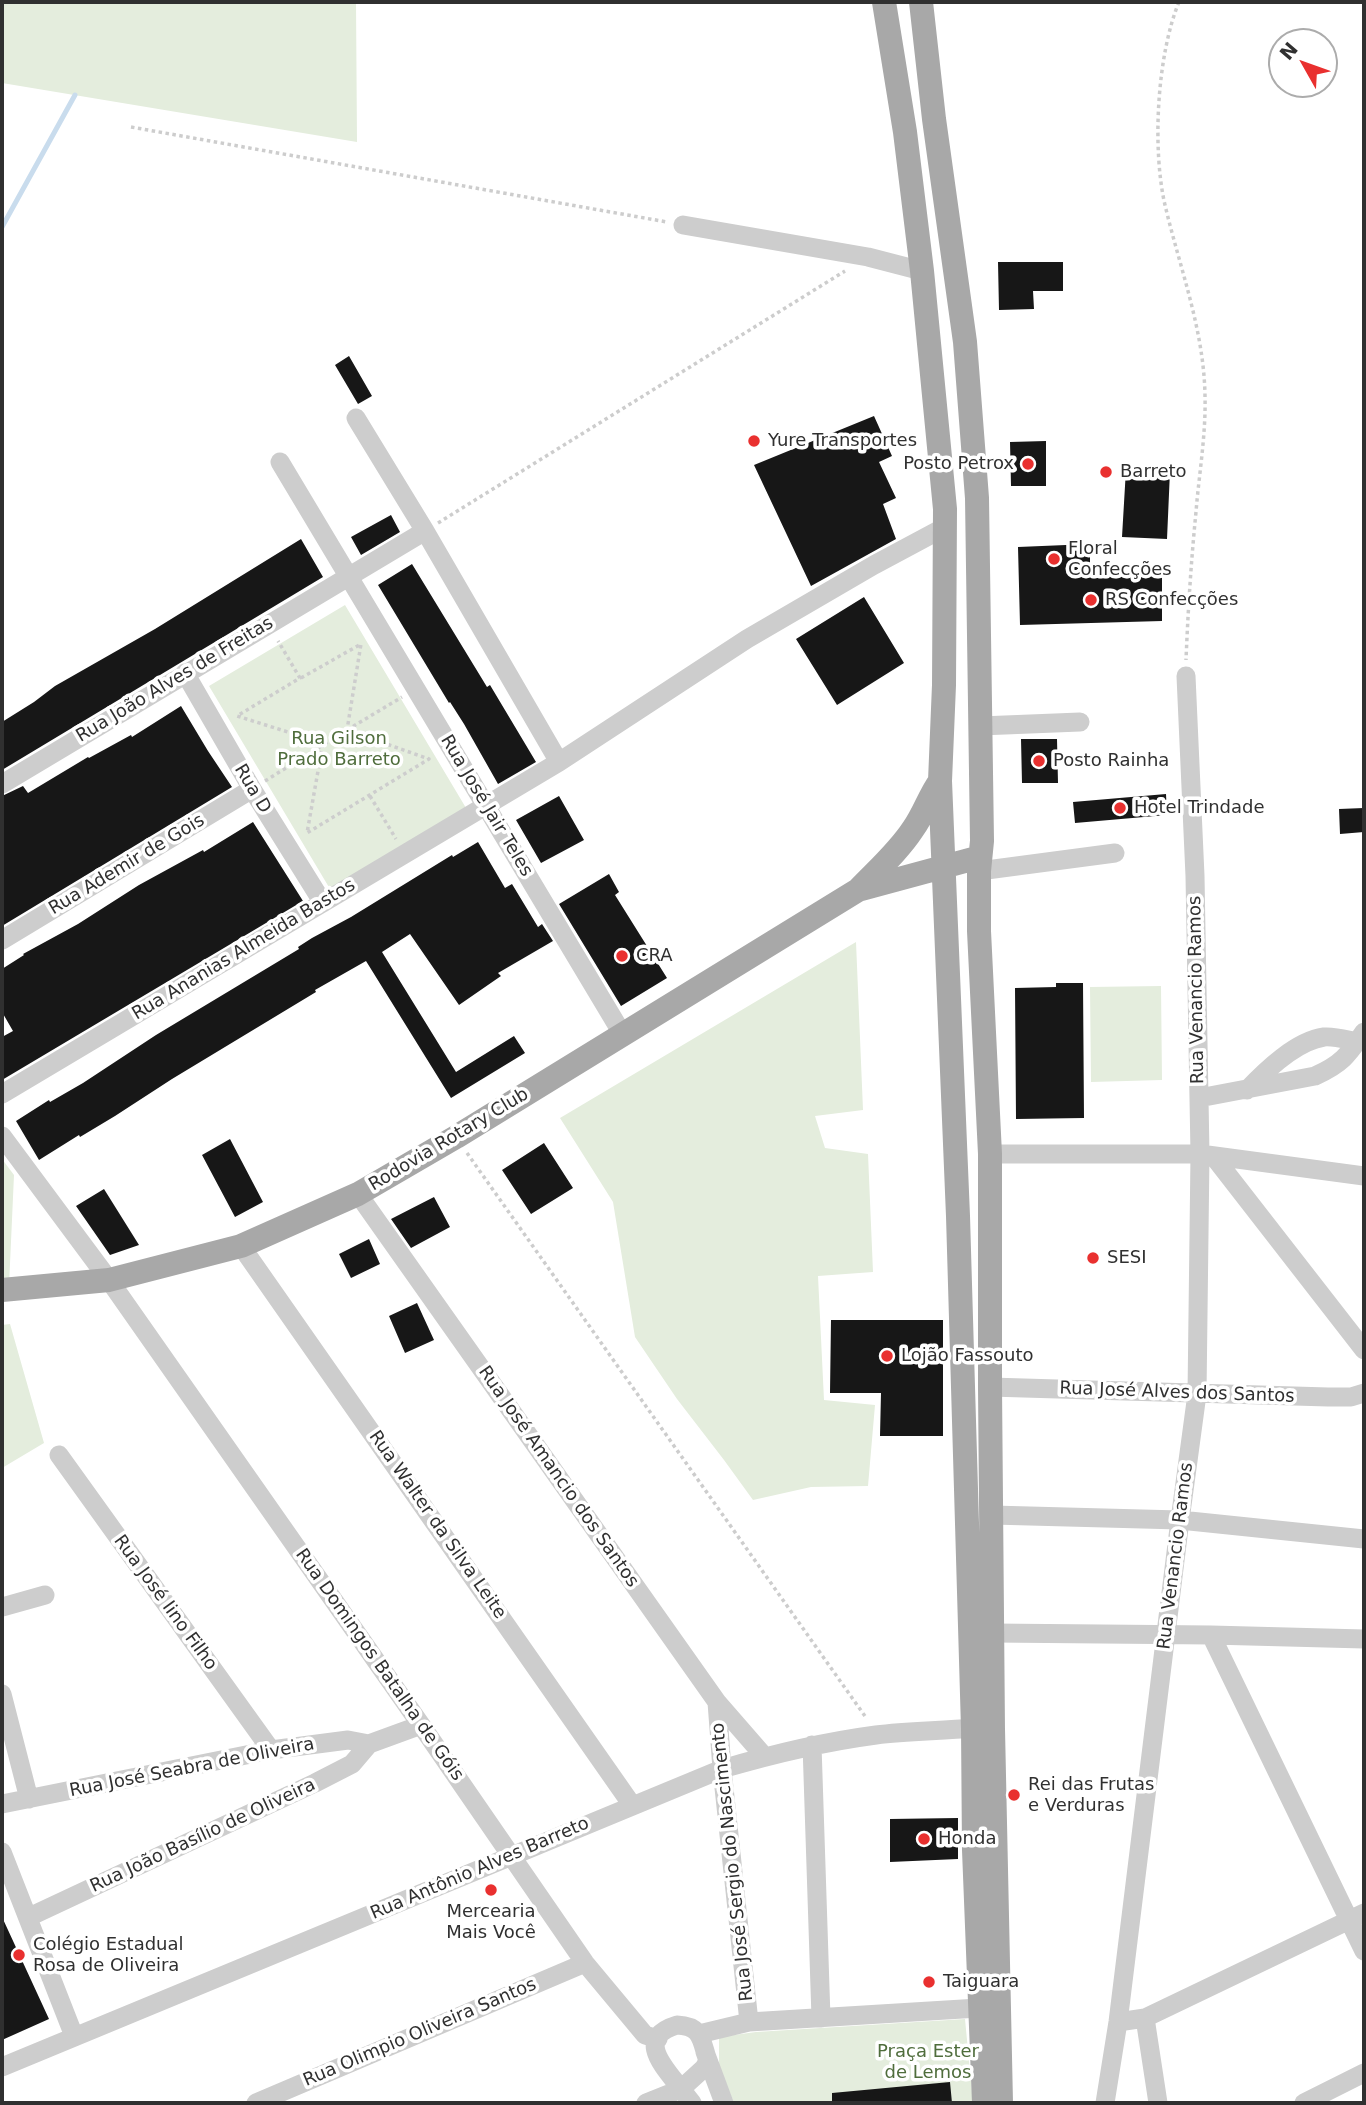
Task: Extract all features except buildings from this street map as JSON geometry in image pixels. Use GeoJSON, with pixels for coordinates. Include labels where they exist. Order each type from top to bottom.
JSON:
{"type":"FeatureCollection","features":[{"type":"Feature","properties":{"kind":"main road"},"geometry":{"type":"LineString","coordinates":[[884,2],[905,132],[922,271],[945,509],[944,685],[940,781],[958,1216],[974,1850],[984,2103]]}},
{"type":"Feature","properties":{"kind":"main road"},"geometry":{"type":"LineString","coordinates":[[921,2],[934,119],[965,342],[979,526],[982,841],[979,864],[979,931],[990,1154],[992,1633],[1001,2103]]}},
{"type":"Feature","properties":{"kind":"main road"},"geometry":{"type":"LineString","coordinates":[[944,537],[978,544]]}},
{"type":"Feature","properties":{"kind":"main road"},"geometry":{"type":"LineString","coordinates":[[858,890],[914,829],[940,781]]}},
{"type":"Feature","properties":{"kind":"main road"},"geometry":{"type":"LineString","coordinates":[[858,890],[944,866],[979,864]]}},
{"type":"Feature","properties":{"kind":"main road","name":"Rodovia Rotary Club"},"geometry":{"type":"LineString","coordinates":[[2,1290],[110,1280],[241,1246],[358,1194],[456,1137],[858,890]]}},
{"type":"Feature","properties":{"kind":"main road"},"geometry":{"type":"LineString","coordinates":[[958,1216],[991,1212]]}},
{"type":"Feature","properties":{"kind":"street"},"geometry":{"type":"LineString","coordinates":[[683,225],[868,257],[922,271]]}},
{"type":"Feature","properties":{"kind":"street"},"geometry":{"type":"LineString","coordinates":[[356,418],[559,762]]}},
{"type":"Feature","properties":{"kind":"street","name":"Rua José Jair Teles"},"geometry":{"type":"LineString","coordinates":[[280,462],[623,1035]]}},
{"type":"Feature","properties":{"kind":"street","name":"Rua João Alves de Freitas"},"geometry":{"type":"LineString","coordinates":[[2,784],[425,531]]}},
{"type":"Feature","properties":{"kind":"street","name":"Rua Ananias Almeida Bastos"},"geometry":{"type":"LineString","coordinates":[[2,1094],[559,762],[747,639],[874,565],[944,537]]}},
{"type":"Feature","properties":{"kind":"street","name":"Rua D"},"geometry":{"type":"LineString","coordinates":[[185,673],[252,789],[323,903]]}},
{"type":"Feature","properties":{"kind":"street","name":"Rua Venancio Ramos"},"geometry":{"type":"LineString","coordinates":[[1105,2103],[1118,2022],[1197,1394],[1207,1155],[1199,1098],[1195,876],[1185,676]]}},
{"type":"Feature","properties":{"kind":"street"},"geometry":{"type":"LineString","coordinates":[[980,726],[1080,722]]}},
{"type":"Feature","properties":{"kind":"street","name":"Rua Ademir de Gois"},"geometry":{"type":"LineString","coordinates":[[2,940],[252,789]]}},
{"type":"Feature","properties":{"kind":"street"},"geometry":{"type":"LineString","coordinates":[[979,864],[1115,853]]}},
{"type":"Feature","properties":{"kind":"street"},"geometry":{"type":"LineString","coordinates":[[1247,1090],[1273,1065],[1306,1044],[1324,1037],[1361,1037]]}},
{"type":"Feature","properties":{"kind":"street"},"geometry":{"type":"LineString","coordinates":[[1199,1098],[1315,1076],[1348,1056],[1361,1037]]}},
{"type":"Feature","properties":{"kind":"street"},"geometry":{"type":"LineString","coordinates":[[2,1136],[110,1280]]}},
{"type":"Feature","properties":{"kind":"street"},"geometry":{"type":"LineString","coordinates":[[990,1154],[1207,1155],[1364,1176]]}},
{"type":"Feature","properties":{"kind":"street"},"geometry":{"type":"LineString","coordinates":[[1207,1155],[1364,1350]]}},
{"type":"Feature","properties":{"kind":"street","name":"Rua José Amancio dos Santos"},"geometry":{"type":"LineString","coordinates":[[358,1194],[717,1702],[765,1756]]}},
{"type":"Feature","properties":{"kind":"street","name":"Rua Walter da Silva Leite"},"geometry":{"type":"LineString","coordinates":[[241,1246],[632,1805]]}},
{"type":"Feature","properties":{"kind":"street","name":"Rua Domingos Batalha de Góis"},"geometry":{"type":"LineString","coordinates":[[110,1280],[421,1724],[585,1964],[645,2035],[658,2039]]}},
{"type":"Feature","properties":{"kind":"street","name":"Rua José Alves dos Santos"},"geometry":{"type":"LineString","coordinates":[[990,1387],[1351,1397],[1364,1393]]}},
{"type":"Feature","properties":{"kind":"street","name":"Rua José lino Filho"},"geometry":{"type":"LineString","coordinates":[[59,1455],[271,1750]]}},
{"type":"Feature","properties":{"kind":"street"},"geometry":{"type":"LineString","coordinates":[[992,1515],[1180,1520],[1364,1539]]}},
{"type":"Feature","properties":{"kind":"street"},"geometry":{"type":"LineString","coordinates":[[2,1607],[45,1594]]}},
{"type":"Feature","properties":{"kind":"street"},"geometry":{"type":"LineString","coordinates":[[992,1633],[1364,1639]]}},
{"type":"Feature","properties":{"kind":"street"},"geometry":{"type":"LineString","coordinates":[[1211,1635],[1357,1917],[1364,1951]]}},
{"type":"Feature","properties":{"kind":"street"},"geometry":{"type":"LineString","coordinates":[[2,1694],[29,1799]]}},
{"type":"Feature","properties":{"kind":"street","name":"Rua José Sergio do Nascimento"},"geometry":{"type":"LineString","coordinates":[[717,1702],[749,2022]]}},
{"type":"Feature","properties":{"kind":"street","name":"Rua José Seabra de Oliveira"},"geometry":{"type":"LineString","coordinates":[[2,1804],[271,1750],[348,1740],[369,1744],[421,1724]]}},
{"type":"Feature","properties":{"kind":"street","name":"Rua Antônio Alves Barreto"},"geometry":{"type":"LineString","coordinates":[[2,2067],[722,1769],[813,1745],[878,1735],[973,1728]]}},
{"type":"Feature","properties":{"kind":"street","name":"Rua João Basílio de Oliveira"},"geometry":{"type":"LineString","coordinates":[[29,1917],[328,1777],[352,1764],[369,1744]]}},
{"type":"Feature","properties":{"kind":"street"},"geometry":{"type":"LineString","coordinates":[[813,1745],[821,2018]]}},
{"type":"Feature","properties":{"kind":"street"},"geometry":{"type":"LineString","coordinates":[[2,1852],[74,2036]]}},
{"type":"Feature","properties":{"kind":"street"},"geometry":{"type":"LineString","coordinates":[[1118,2022],[1145,2018],[1357,1917]]}},
{"type":"Feature","properties":{"kind":"street","name":"Rua Olimpio Oliveira Santos"},"geometry":{"type":"LineString","coordinates":[[256,2103],[585,1964]]}},
{"type":"Feature","properties":{"kind":"street"},"geometry":{"type":"LineString","coordinates":[[704,2048],[749,2022],[979,2008]]}},
{"type":"Feature","properties":{"kind":"street"},"geometry":{"type":"LineString","coordinates":[[1145,2018],[1158,2103]]}},
{"type":"Feature","properties":{"kind":"street"},"geometry":{"type":"LineString","coordinates":[[686,2096],[657,2058],[655,2048],[663,2032],[677,2025],[685,2025],[704,2048],[724,2103]]}},
{"type":"Feature","properties":{"kind":"street"},"geometry":{"type":"LineString","coordinates":[[646,2103],[686,2096],[704,2068],[704,2048]]}},
{"type":"Feature","properties":{"kind":"street"},"geometry":{"type":"LineString","coordinates":[[1304,2103],[1364,2074]]}},
{"type":"Feature","properties":{"kind":"path"},"geometry":{"type":"LineString","coordinates":[[1179,2],[1162,70],[1158,145],[1164,202],[1194,313],[1205,397],[1185,676]]}},
{"type":"Feature","properties":{"kind":"path"},"geometry":{"type":"LineString","coordinates":[[131,127],[683,225]]}},
{"type":"Feature","properties":{"kind":"path"},"geometry":{"type":"LineString","coordinates":[[425,531],[868,257]]}},
{"type":"Feature","properties":{"kind":"path"},"geometry":{"type":"LineString","coordinates":[[268,624],[300,678]]}},
{"type":"Feature","properties":{"kind":"path"},"geometry":{"type":"LineString","coordinates":[[323,743],[237,716],[361,644],[346,730]]}},
{"type":"Feature","properties":{"kind":"path"},"geometry":{"type":"LineString","coordinates":[[252,789],[403,696]]}},
{"type":"Feature","properties":{"kind":"path"},"geometry":{"type":"LineString","coordinates":[[323,743],[307,834],[429,759],[346,730]]}},
{"type":"Feature","properties":{"kind":"path"},"geometry":{"type":"LineString","coordinates":[[370,796],[405,854]]}},
{"type":"Feature","properties":{"kind":"path"},"geometry":{"type":"LineString","coordinates":[[456,1137],[878,1735]]}},
{"type":"Feature","properties":{"kind":"green space"},"geometry":{"type":"Polygon","coordinates":[[[2,2],[356,2],[357,142],[2,83],[2,2]]]}},
{"type":"Feature","properties":{"kind":"green space","name":"Rua Gilson Prado Barreto"},"geometry":{"type":"Polygon","coordinates":[[[345,605],[469,813],[333,894],[209,686],[345,605]]]}},
{"type":"Feature","properties":{"kind":"green space"},"geometry":{"type":"Polygon","coordinates":[[[856,942],[863,1110],[815,1116],[825,1148],[868,1154],[873,1272],[818,1276],[824,1400],[875,1405],[868,1486],[811,1487],[753,1500],[677,1399],[635,1337],[613,1202],[560,1118],[856,942]]]}},
{"type":"Feature","properties":{"kind":"green space"},"geometry":{"type":"Polygon","coordinates":[[[1161,986],[1162,1080],[1091,1082],[1090,987],[1161,986]]]}},
{"type":"Feature","properties":{"kind":"green space"},"geometry":{"type":"Polygon","coordinates":[[[2,1159],[14,1175],[9,1286],[2,1286],[2,1159]]]}},
{"type":"Feature","properties":{"kind":"green space"},"geometry":{"type":"Polygon","coordinates":[[[10,1324],[44,1443],[2,1468],[2,1325],[10,1324]]]}},
{"type":"Feature","properties":{"kind":"green space","name":"Praça Ester de Lemos"},"geometry":{"type":"Polygon","coordinates":[[[965,2019],[973,2103],[734,2103],[719,2066],[719,2037],[756,2032],[965,2019]]]}},
{"type":"Feature","properties":{"kind":"waterway"},"geometry":{"type":"LineString","coordinates":[[2,227],[75,95]]}},
{"type":"Feature","properties":{"kind":"place","name":"Yure Transportes"},"geometry":{"type":"Point","coordinates":[754,441]}},
{"type":"Feature","properties":{"kind":"place","name":"Posto Petrox"},"geometry":{"type":"Point","coordinates":[1028,464]}},
{"type":"Feature","properties":{"kind":"place","name":"Barreto"},"geometry":{"type":"Point","coordinates":[1106,472]}},
{"type":"Feature","properties":{"kind":"place","name":"Floral Confecções"},"geometry":{"type":"Point","coordinates":[1054,559]}},
{"type":"Feature","properties":{"kind":"place","name":"RS Confecções"},"geometry":{"type":"Point","coordinates":[1091,600]}},
{"type":"Feature","properties":{"kind":"place","name":"Posto Rainha"},"geometry":{"type":"Point","coordinates":[1039,761]}},
{"type":"Feature","properties":{"kind":"place","name":"Hotel Trindade"},"geometry":{"type":"Point","coordinates":[1120,808]}},
{"type":"Feature","properties":{"kind":"place","name":"CRA"},"geometry":{"type":"Point","coordinates":[622,956]}},
{"type":"Feature","properties":{"kind":"place","name":"SESI"},"geometry":{"type":"Point","coordinates":[1093,1258]}},
{"type":"Feature","properties":{"kind":"place","name":"Lojão Fassouto"},"geometry":{"type":"Point","coordinates":[887,1356]}},
{"type":"Feature","properties":{"kind":"place","name":"Rei das Frutas e Verduras"},"geometry":{"type":"Point","coordinates":[1014,1795]}},
{"type":"Feature","properties":{"kind":"place","name":"Honda"},"geometry":{"type":"Point","coordinates":[924,1839]}},
{"type":"Feature","properties":{"kind":"place","name":"Mercearia Mais Você"},"geometry":{"type":"Point","coordinates":[491,1890]}},
{"type":"Feature","properties":{"kind":"place","name":"Colégio Estadual Rosa de Oliveira"},"geometry":{"type":"Point","coordinates":[19,1955]}},
{"type":"Feature","properties":{"kind":"place","name":"Taiguara"},"geometry":{"type":"Point","coordinates":[929,1982]}}]}
